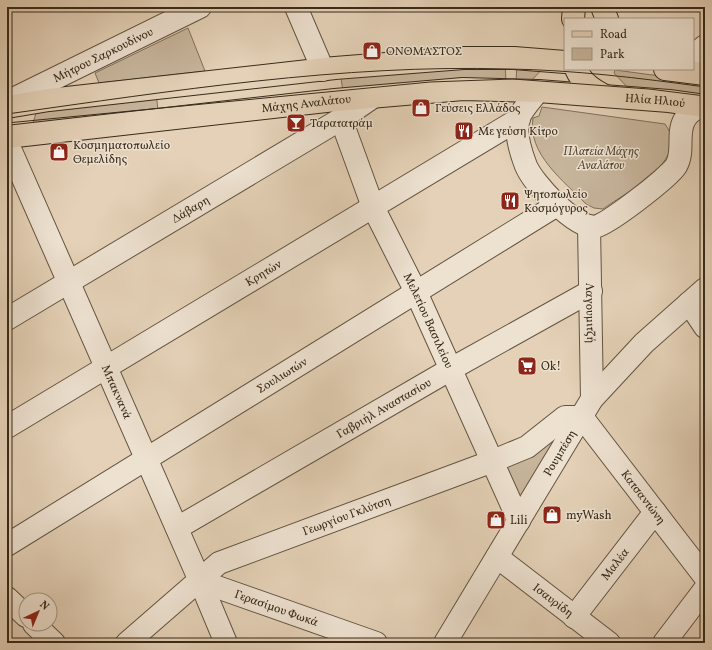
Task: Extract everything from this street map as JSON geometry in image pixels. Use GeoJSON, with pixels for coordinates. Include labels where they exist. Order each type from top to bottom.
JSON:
{"type":"FeatureCollection","features":[{"type":"Feature","properties":{"kind":"main road"},"geometry":{"type":"LineString","coordinates":[[574,7],[574,18]]}},
{"type":"Feature","properties":{"kind":"main road"},"geometry":{"type":"LineString","coordinates":[[602,7],[607,18]]}},
{"type":"Feature","properties":{"kind":"main road"},"geometry":{"type":"LineString","coordinates":[[7,107],[49,100],[324,70],[464,58],[514,58],[564,63]]}},
{"type":"Feature","properties":{"kind":"main road"},"geometry":{"type":"LineString","coordinates":[[538,92],[564,66]]}},
{"type":"Feature","properties":{"kind":"main road"},"geometry":{"type":"LineString","coordinates":[[573,70],[593,90],[605,96]]}},
{"type":"Feature","properties":{"kind":"main road"},"geometry":{"type":"LineString","coordinates":[[678,70],[705,74]]}},
{"type":"Feature","properties":{"kind":"main road","name":"Μάχης Αναλάτου"},"geometry":{"type":"LineString","coordinates":[[7,137],[373,97],[463,89],[605,96]]}},
{"type":"Feature","properties":{"kind":"main road","name":"Ηλία Ηλιού"},"geometry":{"type":"LineString","coordinates":[[605,96],[669,101],[703,106]]}},
{"type":"Feature","properties":{"kind":"street","name":"Μήτρου Σαρκουδίνου"},"geometry":{"type":"LineString","coordinates":[[7,102],[175,13],[200,7]]}},
{"type":"Feature","properties":{"kind":"street"},"geometry":{"type":"LineString","coordinates":[[296,7],[324,70]]}},
{"type":"Feature","properties":{"kind":"street"},"geometry":{"type":"LineString","coordinates":[[694,55],[705,46]]}},
{"type":"Feature","properties":{"kind":"street"},"geometry":{"type":"LineString","coordinates":[[538,92],[519,119],[519,142],[521,154],[528,170],[544,192],[557,205],[589,226],[597,227],[605,224],[672,171],[681,154],[681,128],[684,119],[703,106]]}},
{"type":"Feature","properties":{"kind":"street","name":"Δάβαρη"},"geometry":{"type":"LineString","coordinates":[[7,319],[68,281],[341,119],[373,97]]}},
{"type":"Feature","properties":{"kind":"street","name":"Μελετίου Βασιλείου"},"geometry":{"type":"LineString","coordinates":[[341,119],[373,207],[416,292],[519,521]]}},
{"type":"Feature","properties":{"kind":"street","name":"Κρητών"},"geometry":{"type":"LineString","coordinates":[[7,427],[519,119]]}},
{"type":"Feature","properties":{"kind":"street","name":"Μπακνανά"},"geometry":{"type":"LineString","coordinates":[[7,142],[13,172],[68,281],[226,643]]}},
{"type":"Feature","properties":{"kind":"street","name":"Σουλιωτών"},"geometry":{"type":"LineString","coordinates":[[7,545],[557,205]]}},
{"type":"Feature","properties":{"kind":"street","name":"Λαγουμιτζή"},"geometry":{"type":"LineString","coordinates":[[587,408],[591,291],[589,226]]}},
{"type":"Feature","properties":{"kind":"street","name":"Ρουμπέση"},"geometry":{"type":"LineString","coordinates":[[445,643],[587,408],[644,343],[705,289]]}},
{"type":"Feature","properties":{"kind":"street","name":"Γαβριήλ Αναστασίου"},"geometry":{"type":"LineString","coordinates":[[177,528],[451,369],[591,291]]}},
{"type":"Feature","properties":{"kind":"street"},"geometry":{"type":"LineString","coordinates":[[689,303],[705,327]]}},
{"type":"Feature","properties":{"kind":"street","name":"Γεωργίου Γκλύτση"},"geometry":{"type":"LineString","coordinates":[[126,643],[220,563],[527,447],[565,417],[587,408]]}},
{"type":"Feature","properties":{"kind":"street","name":"Κατσαντώνη"},"geometry":{"type":"LineString","coordinates":[[587,408],[655,512],[705,577]]}},
{"type":"Feature","properties":{"kind":"street","name":"Μαλέα"},"geometry":{"type":"LineString","coordinates":[[574,617],[655,512]]}},
{"type":"Feature","properties":{"kind":"street","name":"Ισαυρίδη"},"geometry":{"type":"LineString","coordinates":[[497,558],[609,643]]}},
{"type":"Feature","properties":{"kind":"street","name":"Γερασίμου Φωκά"},"geometry":{"type":"LineString","coordinates":[[200,581],[376,643]]}},
{"type":"Feature","properties":{"kind":"street"},"geometry":{"type":"LineString","coordinates":[[664,643],[705,588]]}},
{"type":"Feature","properties":{"kind":"street"},"geometry":{"type":"LineString","coordinates":[[7,598],[18,608]]}},
{"type":"Feature","properties":{"kind":"street"},"geometry":{"type":"LineString","coordinates":[[42,632],[54,643]]}},
{"type":"Feature","properties":{"kind":"green space"},"geometry":{"type":"Polygon","coordinates":[[[188,28],[205,71],[99,83],[95,73],[188,28]]]}},
{"type":"Feature","properties":{"kind":"green space"},"geometry":{"type":"Polygon","coordinates":[[[505,61],[506,83],[343,92],[340,71],[505,61]]]}},
{"type":"Feature","properties":{"kind":"green space"},"geometry":{"type":"Polygon","coordinates":[[[517,63],[547,64],[529,83],[516,82],[517,63]]]}},
{"type":"Feature","properties":{"kind":"green space"},"geometry":{"type":"Polygon","coordinates":[[[615,70],[705,82],[705,98],[629,89],[614,73],[615,70]]]}},
{"type":"Feature","properties":{"kind":"green space"},"geometry":{"type":"Polygon","coordinates":[[[156,91],[158,111],[33,123],[38,106],[156,91]]]}},
{"type":"Feature","properties":{"kind":"green space","name":"Πλατεία Μάχης Αναλάτου"},"geometry":{"type":"Polygon","coordinates":[[[542,107],[665,124],[671,137],[670,150],[663,162],[653,174],[640,184],[603,209],[594,208],[586,204],[558,176],[541,155],[533,131],[533,118],[539,116],[542,107]]]}},
{"type":"Feature","properties":{"kind":"green space"},"geometry":{"type":"Polygon","coordinates":[[[564,425],[516,505],[501,467],[564,425]]]}},
{"type":"Feature","properties":{"kind":"tram line"},"geometry":{"type":"LineString","coordinates":[[7,114],[194,88],[320,75],[383,71],[446,69],[558,71],[607,75],[705,87]]}},
{"type":"Feature","properties":{"kind":"tram line"},"geometry":{"type":"LineString","coordinates":[[7,123],[430,82],[513,79],[649,89],[705,96]]}},
{"type":"Feature","properties":{"kind":"place","name":"ΟΝΟΜΑΣΤΟΣ"},"geometry":{"type":"Point","coordinates":[372,51]}},
{"type":"Feature","properties":{"kind":"place","name":"Γεύσεις Ελλάδος"},"geometry":{"type":"Point","coordinates":[421,108]}},
{"type":"Feature","properties":{"kind":"place","name":"Ταρατατράμ"},"geometry":{"type":"Point","coordinates":[296,123]}},
{"type":"Feature","properties":{"kind":"place","name":"Με γεύση Κίτρο"},"geometry":{"type":"Point","coordinates":[464,131]}},
{"type":"Feature","properties":{"kind":"place","name":"Κοσμηματοπωλείο Θεμελίδης"},"geometry":{"type":"Point","coordinates":[59,152]}},
{"type":"Feature","properties":{"kind":"place","name":"Ψητοπωλείο Κοσμόγυρος"},"geometry":{"type":"Point","coordinates":[510,201]}},
{"type":"Feature","properties":{"kind":"place","name":"Ok!"},"geometry":{"type":"Point","coordinates":[527,366]}},
{"type":"Feature","properties":{"kind":"place","name":"myWash"},"geometry":{"type":"Point","coordinates":[552,515]}},
{"type":"Feature","properties":{"kind":"place","name":"Lili"},"geometry":{"type":"Point","coordinates":[496,520]}}]}
